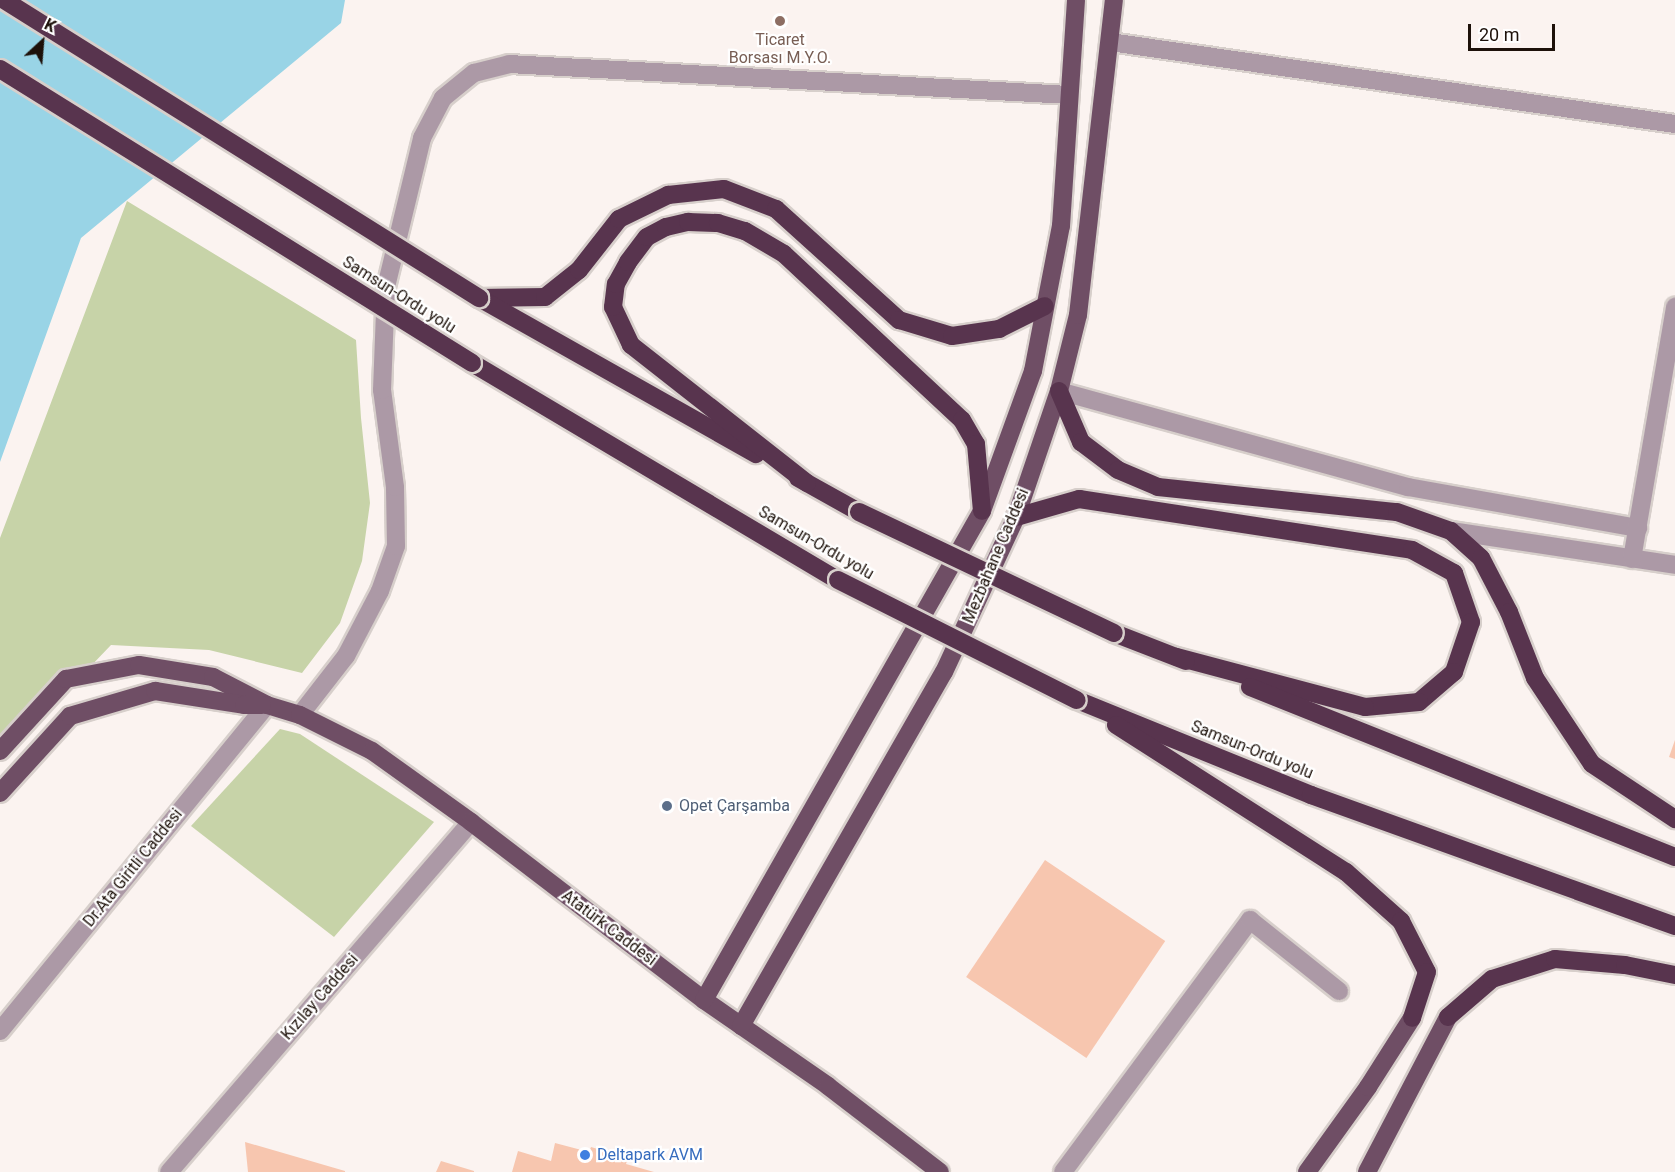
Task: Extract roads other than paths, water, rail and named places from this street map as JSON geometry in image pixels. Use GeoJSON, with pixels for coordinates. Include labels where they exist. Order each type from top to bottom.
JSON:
{"type":"FeatureCollection","features":[{"type":"Feature","properties":{"kind":"highway"},"geometry":{"type":"LineString","coordinates":[[4,0],[479,298],[859,512],[1114,633],[1675,857]]}},
{"type":"Feature","properties":{"kind":"highway","name":"Samsun-Ordu yolu"},"geometry":{"type":"LineString","coordinates":[[0,69],[472,363],[838,580],[1077,700],[1311,795],[1675,926]]}},
{"type":"Feature","properties":{"kind":"highway"},"geometry":{"type":"LineString","coordinates":[[479,298],[545,297],[579,270],[618,219],[668,195],[724,189],[776,209],[899,320],[952,336],[999,329],[1045,306]]}},
{"type":"Feature","properties":{"kind":"highway"},"geometry":{"type":"LineString","coordinates":[[807,483],[631,345],[613,307],[616,284],[628,262],[647,237],[666,227],[688,222],[718,223],[745,231],[784,254],[962,420],[976,444],[982,511]]}},
{"type":"Feature","properties":{"kind":"highway"},"geometry":{"type":"LineString","coordinates":[[1059,391],[1081,442],[1118,470],[1158,487],[1397,512],[1451,531],[1481,558],[1509,612],[1534,678],[1592,764],[1675,819]]}},
{"type":"Feature","properties":{"kind":"highway"},"geometry":{"type":"LineString","coordinates":[[1016,517],[1079,499],[1412,550],[1454,573],[1471,622],[1454,672],[1419,702],[1365,707],[1177,657]]}},
{"type":"Feature","properties":{"kind":"highway"},"geometry":{"type":"LineString","coordinates":[[1077,700],[1346,872],[1401,921],[1427,972],[1412,1018]]}},
{"type":"Feature","properties":{"kind":"highway"},"geometry":{"type":"LineString","coordinates":[[1448,1017],[1492,979],[1555,959],[1625,965],[1675,975]]}},
{"type":"Feature","properties":{"kind":"main road","name":"Mezbahane Caddesi"},"geometry":{"type":"LineString","coordinates":[[704,1000],[982,511],[1033,371],[1061,226],[1076,0]]}},
{"type":"Feature","properties":{"kind":"main road","name":"Mezbahane Caddesi"},"geometry":{"type":"LineString","coordinates":[[741,1026],[944,672],[1016,517],[1059,391],[1078,315],[1114,0]]}},
{"type":"Feature","properties":{"kind":"main road","name":"Atatürk Caddesi"},"geometry":{"type":"LineString","coordinates":[[0,751],[66,679],[139,665],[213,677],[267,705],[300,715],[372,751],[471,822],[704,1000],[828,1086],[940,1172]]}},
{"type":"Feature","properties":{"kind":"main road","name":"Atatürk Caddesi"},"geometry":{"type":"LineString","coordinates":[[0,793],[70,716],[155,691],[244,705],[267,705]]}},
{"type":"Feature","properties":{"kind":"main road"},"geometry":{"type":"LineString","coordinates":[[1367,1172],[1448,1017]]}},
{"type":"Feature","properties":{"kind":"main road"},"geometry":{"type":"LineString","coordinates":[[1307,1172],[1368,1087],[1412,1018]]}},
{"type":"Feature","properties":{"kind":"street"},"geometry":{"type":"LineString","coordinates":[[1110,42],[1675,124]]}},
{"type":"Feature","properties":{"kind":"street"},"geometry":{"type":"LineString","coordinates":[[300,715],[346,656],[380,591],[396,546],[396,487],[382,390],[386,287],[422,138],[443,98],[474,73],[508,63],[1069,95]]}},
{"type":"Feature","properties":{"kind":"street"},"geometry":{"type":"LineString","coordinates":[[1632,559],[1675,307]]}},
{"type":"Feature","properties":{"kind":"street"},"geometry":{"type":"LineString","coordinates":[[1059,391],[1408,487],[1638,528]]}},
{"type":"Feature","properties":{"kind":"street"},"geometry":{"type":"LineString","coordinates":[[1451,531],[1675,565]]}},
{"type":"Feature","properties":{"kind":"street","name":"Dr.Ata Giritli Caddesi"},"geometry":{"type":"LineString","coordinates":[[0,1031],[267,705]]}},
{"type":"Feature","properties":{"kind":"street","name":"Kızılay Caddesi"},"geometry":{"type":"LineString","coordinates":[[169,1172],[471,822]]}},
{"type":"Feature","properties":{"kind":"street"},"geometry":{"type":"LineString","coordinates":[[1063,1172],[1250,920],[1339,991]]}},
{"type":"Feature","properties":{"kind":"water"},"geometry":{"type":"Polygon","coordinates":[[[0,0],[345,0],[341,23],[81,238],[0,462],[0,0]]]}},
{"type":"Feature","properties":{"kind":"place","name":"Ticaret Borsası M.Y.O."},"geometry":{"type":"Point","coordinates":[780,21]}},
{"type":"Feature","properties":{"kind":"place","name":"Opet Çarşamba"},"geometry":{"type":"Point","coordinates":[667,806]}},
{"type":"Feature","properties":{"kind":"place","name":"Deltapark AVM"},"geometry":{"type":"Point","coordinates":[585,1155]}}]}
